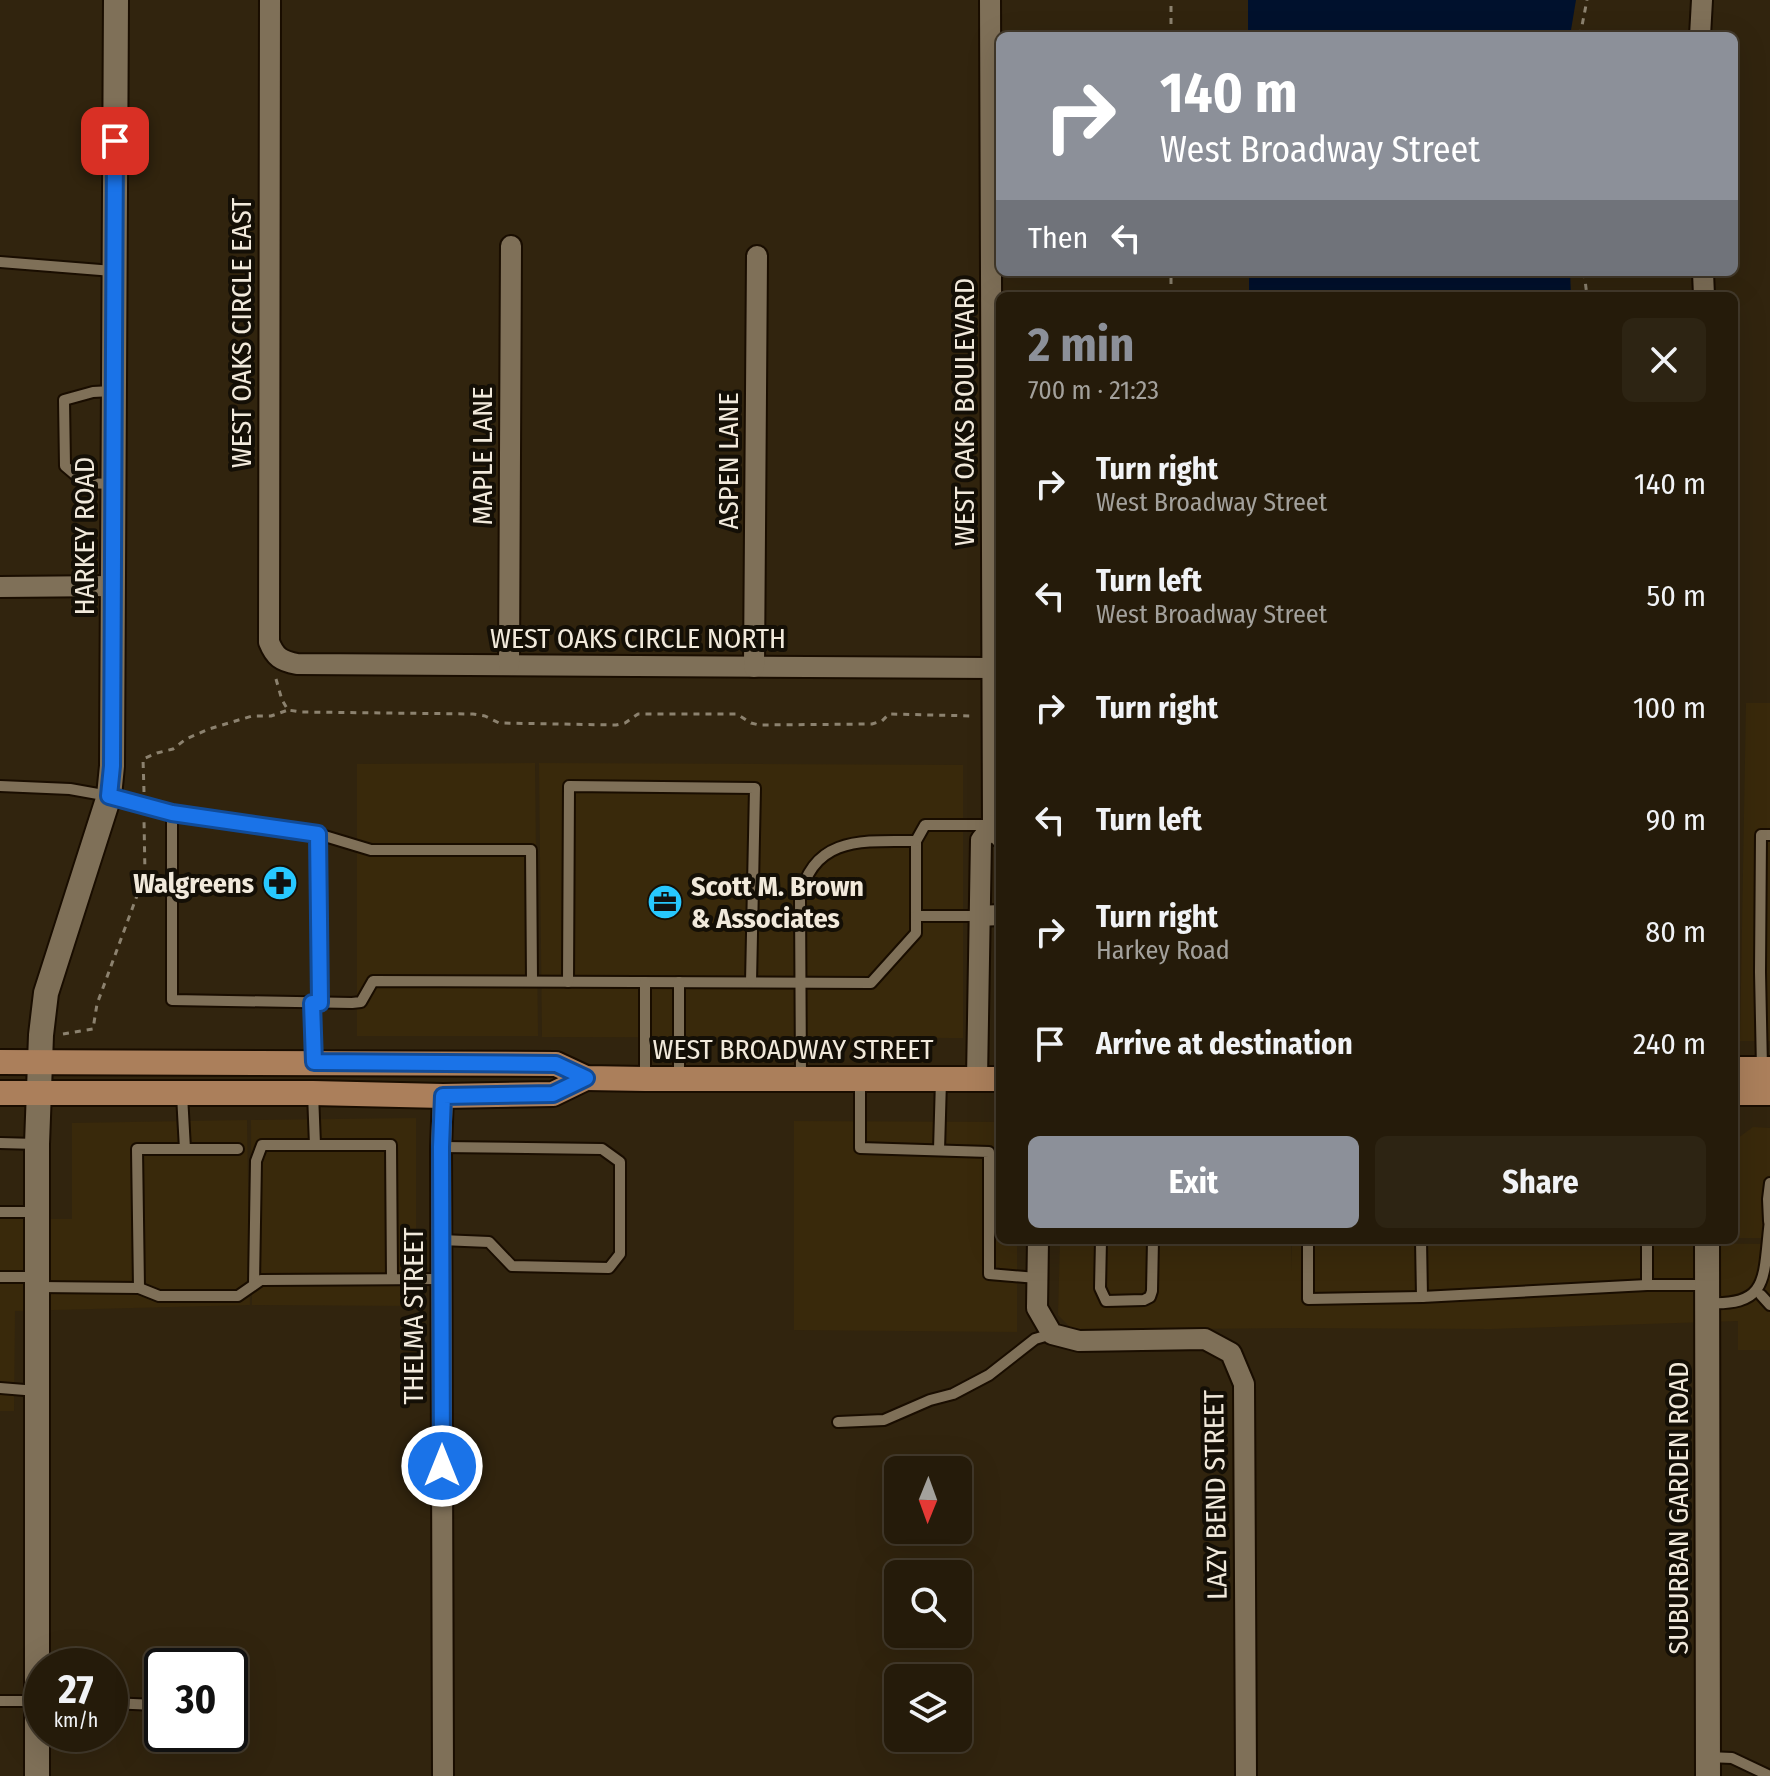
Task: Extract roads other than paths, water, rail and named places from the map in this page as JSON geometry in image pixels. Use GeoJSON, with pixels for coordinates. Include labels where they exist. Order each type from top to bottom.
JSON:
{"type":"FeatureCollection","features":[{"type":"Feature","properties":{"kind":"main road","name":"WEST BROADWAY STREET"},"geometry":{"type":"LineString","coordinates":[[0,1062],[556,1064],[586,1078],[988,1079]]}},
{"type":"Feature","properties":{"kind":"main road"},"geometry":{"type":"LineString","coordinates":[[1738,1069],[1766,1069]]}},
{"type":"Feature","properties":{"kind":"main road","name":"WEST BROADWAY STREET"},"geometry":{"type":"LineString","coordinates":[[0,1093],[553,1094],[586,1078]]}},
{"type":"Feature","properties":{"kind":"main road"},"geometry":{"type":"LineString","coordinates":[[1738,1093],[1770,1093]]}},
{"type":"Feature","properties":{"kind":"street","name":"HARKEY ROAD"},"geometry":{"type":"LineString","coordinates":[[39,1648],[37,1144],[41,1035],[46,993],[109,796],[112,766],[116,0]]}},
{"type":"Feature","properties":{"kind":"street","name":"WEST OAKS CIRCLE EAST"},"geometry":{"type":"LineString","coordinates":[[270,0],[269,642],[273,652],[284,661]]}},
{"type":"Feature","properties":{"kind":"street","name":"WEST OAKS BOULEVARD"},"geometry":{"type":"LineString","coordinates":[[990,0],[993,717],[996,764]]}},
{"type":"Feature","properties":{"kind":"street"},"geometry":{"type":"LineString","coordinates":[[1700,32],[1702,0]]}},
{"type":"Feature","properties":{"kind":"street","name":"MAPLE LANE"},"geometry":{"type":"LineString","coordinates":[[509,665],[511,246]]}},
{"type":"Feature","properties":{"kind":"street","name":"ASPEN LANE"},"geometry":{"type":"LineString","coordinates":[[754,667],[757,256]]}},
{"type":"Feature","properties":{"kind":"street"},"geometry":{"type":"LineString","coordinates":[[0,587],[113,586]]}},
{"type":"Feature","properties":{"kind":"street","name":"WEST OAKS CIRCLE NORTH"},"geometry":{"type":"LineString","coordinates":[[284,661],[297,664],[993,668]]}},
{"type":"Feature","properties":{"kind":"street","name":"WEST OAKS BOULEVARD"},"geometry":{"type":"LineString","coordinates":[[988,1079],[990,916],[981,840],[996,831]]}},
{"type":"Feature","properties":{"kind":"street","name":"THELMA STREET"},"geometry":{"type":"LineString","coordinates":[[443,1096],[443,1776]]}},
{"type":"Feature","properties":{"kind":"street"},"geometry":{"type":"LineString","coordinates":[[1038,1244],[1037,1308],[1052,1334]]}},
{"type":"Feature","properties":{"kind":"street","name":"SUBURBAN GARDEN ROAD"},"geometry":{"type":"LineString","coordinates":[[1707,1244],[1708,1766]]}},
{"type":"Feature","properties":{"kind":"street","name":"LAZY BEND STREET"},"geometry":{"type":"LineString","coordinates":[[1052,1334],[1079,1341],[1205,1339],[1231,1353],[1244,1384],[1246,1776]]}},
{"type":"Feature","properties":{"kind":"street","name":"HARKEY ROAD"},"geometry":{"type":"LineString","coordinates":[[37,1776],[38,1752]]}},
{"type":"Feature","properties":{"kind":"lane"},"geometry":{"type":"LineString","coordinates":[[0,262],[115,272]]}},
{"type":"Feature","properties":{"kind":"lane"},"geometry":{"type":"LineString","coordinates":[[114,391],[93,392],[64,400],[64,443],[65,466],[85,483],[114,484]]}},
{"type":"Feature","properties":{"kind":"lane"},"geometry":{"type":"LineString","coordinates":[[0,786],[70,789],[172,813],[318,834],[371,850],[531,850],[532,981]]}},
{"type":"Feature","properties":{"kind":"lane"},"geometry":{"type":"LineString","coordinates":[[568,982],[569,786],[755,788],[751,982]]}},
{"type":"Feature","properties":{"kind":"lane"},"geometry":{"type":"LineString","coordinates":[[172,813],[172,1000],[361,1002],[373,981],[871,983],[916,933],[916,841],[925,825],[996,831]]}},
{"type":"Feature","properties":{"kind":"lane"},"geometry":{"type":"LineString","coordinates":[[314,1062],[318,834]]}},
{"type":"Feature","properties":{"kind":"lane"},"geometry":{"type":"LineString","coordinates":[[1766,1069],[1760,972],[1761,835],[1770,835]]}},
{"type":"Feature","properties":{"kind":"lane"},"geometry":{"type":"LineString","coordinates":[[801,1079],[800,899],[803,882],[820,858],[844,845],[863,841],[916,841]]}},
{"type":"Feature","properties":{"kind":"lane"},"geometry":{"type":"LineString","coordinates":[[916,916],[990,916]]}},
{"type":"Feature","properties":{"kind":"lane"},"geometry":{"type":"LineString","coordinates":[[645,982],[645,1079]]}},
{"type":"Feature","properties":{"kind":"lane"},"geometry":{"type":"LineString","coordinates":[[679,982],[679,1079]]}},
{"type":"Feature","properties":{"kind":"lane"},"geometry":{"type":"LineString","coordinates":[[860,1079],[860,1148],[989,1152],[989,1274],[1037,1278]]}},
{"type":"Feature","properties":{"kind":"lane"},"geometry":{"type":"LineString","coordinates":[[939,1150],[941,1079]]}},
{"type":"Feature","properties":{"kind":"lane"},"geometry":{"type":"LineString","coordinates":[[182,1092],[185,1149]]}},
{"type":"Feature","properties":{"kind":"lane"},"geometry":{"type":"LineString","coordinates":[[313,1093],[315,1145]]}},
{"type":"Feature","properties":{"kind":"lane"},"geometry":{"type":"LineString","coordinates":[[0,1143],[37,1144]]}},
{"type":"Feature","properties":{"kind":"lane"},"geometry":{"type":"LineString","coordinates":[[254,1284],[256,1161],[262,1145],[391,1145],[392,1279]]}},
{"type":"Feature","properties":{"kind":"lane"},"geometry":{"type":"LineString","coordinates":[[441,1147],[602,1149],[620,1162],[620,1254],[609,1268],[512,1266],[489,1242],[441,1240]]}},
{"type":"Feature","properties":{"kind":"lane"},"geometry":{"type":"LineString","coordinates":[[139,1288],[137,1149],[238,1149]]}},
{"type":"Feature","properties":{"kind":"lane"},"geometry":{"type":"LineString","coordinates":[[1308,1244],[1308,1299],[1422,1297],[1647,1285],[1708,1294],[1731,1304],[1761,1295],[1768,1284],[1770,1183]]}},
{"type":"Feature","properties":{"kind":"lane"},"geometry":{"type":"LineString","coordinates":[[0,1212],[37,1212]]}},
{"type":"Feature","properties":{"kind":"lane"},"geometry":{"type":"LineString","coordinates":[[1101,1244],[1100,1288],[1106,1301],[1144,1300],[1150,1297],[1153,1244]]}},
{"type":"Feature","properties":{"kind":"lane"},"geometry":{"type":"LineString","coordinates":[[1421,1244],[1422,1297]]}},
{"type":"Feature","properties":{"kind":"lane"},"geometry":{"type":"LineString","coordinates":[[1647,1244],[1647,1285]]}},
{"type":"Feature","properties":{"kind":"lane"},"geometry":{"type":"LineString","coordinates":[[0,1277],[139,1288],[159,1296],[238,1296],[261,1280],[441,1279]]}},
{"type":"Feature","properties":{"kind":"lane"},"geometry":{"type":"LineString","coordinates":[[1761,1295],[1770,1305]]}},
{"type":"Feature","properties":{"kind":"lane"},"geometry":{"type":"LineString","coordinates":[[838,1422],[884,1420],[930,1400],[953,1394],[989,1375],[1035,1339],[1052,1334]]}},
{"type":"Feature","properties":{"kind":"lane"},"geometry":{"type":"LineString","coordinates":[[0,1388],[37,1391]]}},
{"type":"Feature","properties":{"kind":"lane"},"geometry":{"type":"LineString","coordinates":[[0,1701],[24,1701]]}},
{"type":"Feature","properties":{"kind":"lane"},"geometry":{"type":"LineString","coordinates":[[1708,1766],[1732,1758],[1770,1776]]}},
{"type":"Feature","properties":{"kind":"water"},"geometry":{"type":"Polygon","coordinates":[[[1248,0],[1576,0],[1571,32],[1248,32],[1248,0]]]}},
{"type":"Feature","properties":{"kind":"water"},"geometry":{"type":"Polygon","coordinates":[[[1249,276],[1570,276],[1571,292],[1249,292],[1249,276]]]}},
{"type":"Feature","properties":{"kind":"place","name":"Walgreens"},"geometry":{"type":"Point","coordinates":[280,883]}},
{"type":"Feature","properties":{"kind":"place","name":"Scott M. Brown & Associates"},"geometry":{"type":"Point","coordinates":[665,902]}}]}
